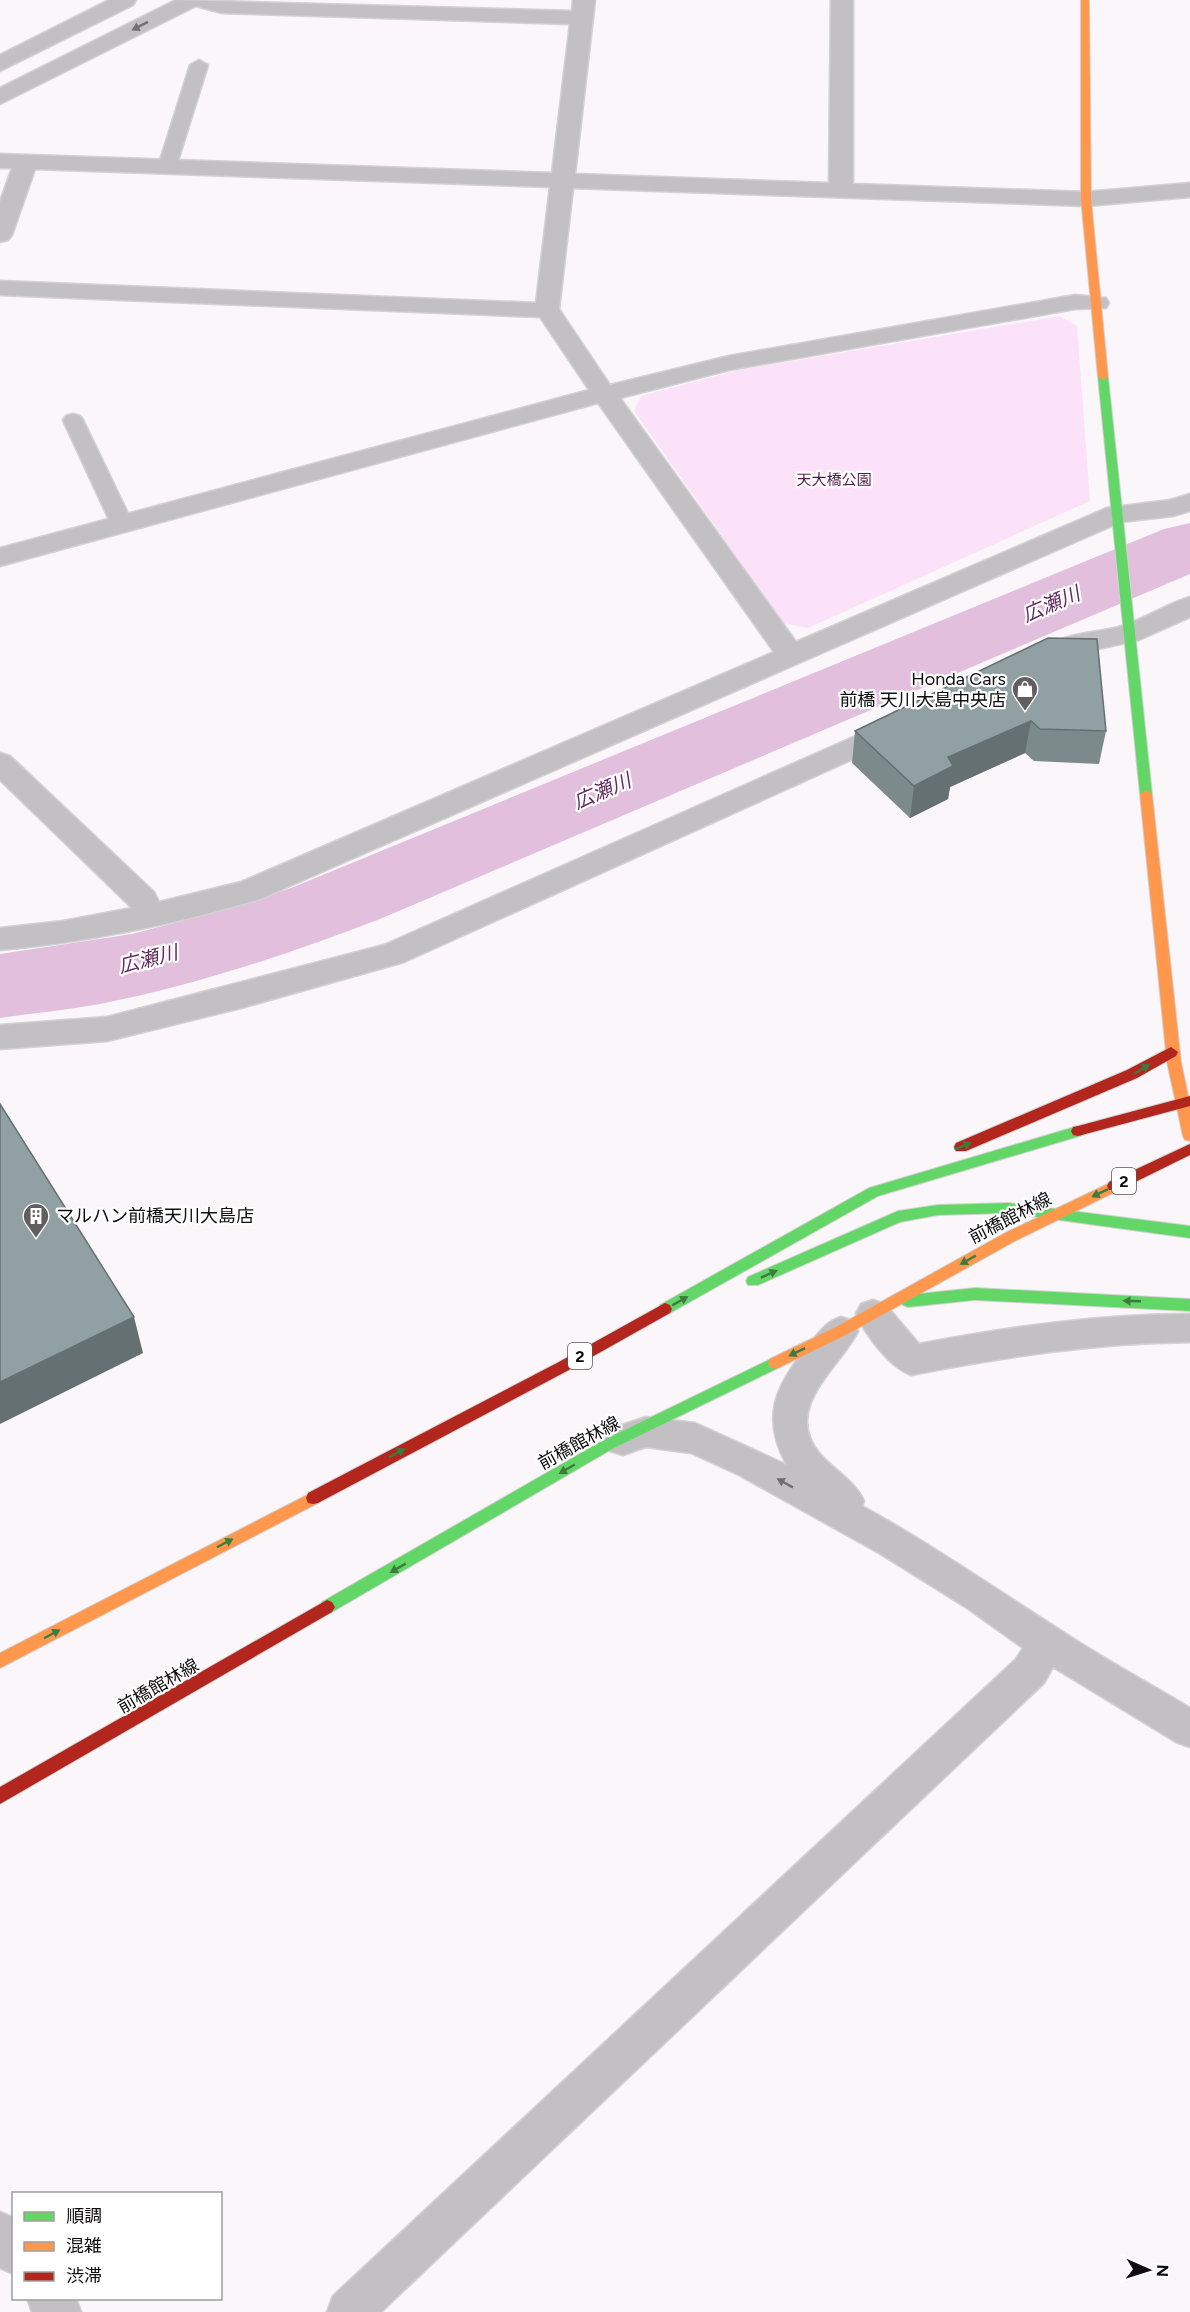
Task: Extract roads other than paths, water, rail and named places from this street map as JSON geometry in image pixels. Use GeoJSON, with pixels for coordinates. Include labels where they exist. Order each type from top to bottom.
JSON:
{"type":"FeatureCollection","features":[{"type":"Feature","properties":{"kind":"main road"},"geometry":{"type":"LineString","coordinates":[[1085,0],[1086,200],[1170,1017],[1171,1052],[1185,1102],[1190,1136]]}},
{"type":"Feature","properties":{"kind":"main road"},"geometry":{"type":"LineString","coordinates":[[952,1151],[1132,1074],[1171,1052]]}},
{"type":"Feature","properties":{"kind":"main road","name":"2"},"geometry":{"type":"LineString","coordinates":[[0,1661],[562,1367],[874,1192],[1136,1114],[1185,1102]]}},
{"type":"Feature","properties":{"kind":"main road","name":"前橋館林線"},"geometry":{"type":"LineString","coordinates":[[0,1796],[607,1445],[841,1331],[1010,1237],[1190,1149]]}},
{"type":"Feature","properties":{"kind":"main road"},"geometry":{"type":"LineString","coordinates":[[874,1192],[909,1169],[930,1160]]}},
{"type":"Feature","properties":{"kind":"main road"},"geometry":{"type":"LineString","coordinates":[[736,1289],[898,1217],[938,1210],[980,1208],[1058,1214],[1190,1232]]}},
{"type":"Feature","properties":{"kind":"main road"},"geometry":{"type":"LineString","coordinates":[[882,1309],[975,1294],[1190,1305]]}},
{"type":"Feature","properties":{"kind":"main road"},"geometry":{"type":"LineString","coordinates":[[562,1367],[703,1304]]}},
{"type":"Feature","properties":{"kind":"street"},"geometry":{"type":"LineString","coordinates":[[0,64],[125,0]]}},
{"type":"Feature","properties":{"kind":"street"},"geometry":{"type":"LineString","coordinates":[[0,97],[192,0]]}},
{"type":"Feature","properties":{"kind":"street"},"geometry":{"type":"LineString","coordinates":[[197,0],[222,8],[583,9],[548,309],[604,394],[791,656]]}},
{"type":"Feature","properties":{"kind":"street"},"geometry":{"type":"LineString","coordinates":[[841,191],[842,0]]}},
{"type":"Feature","properties":{"kind":"street"},"geometry":{"type":"LineString","coordinates":[[0,161],[1086,200],[1190,190]]}},
{"type":"Feature","properties":{"kind":"street"},"geometry":{"type":"LineString","coordinates":[[0,236],[26,162]]}},
{"type":"Feature","properties":{"kind":"street"},"geometry":{"type":"LineString","coordinates":[[0,288],[548,309]]}},
{"type":"Feature","properties":{"kind":"street"},"geometry":{"type":"LineString","coordinates":[[0,557],[604,394],[729,363],[1075,302],[1097,303]]}},
{"type":"Feature","properties":{"kind":"street"},"geometry":{"type":"LineString","coordinates":[[0,939],[86,929],[152,917],[249,891],[306,869],[791,656],[1118,526],[1190,502]]}},
{"type":"Feature","properties":{"kind":"street"},"geometry":{"type":"LineString","coordinates":[[1028,668],[1128,622],[1190,606]]}},
{"type":"Feature","properties":{"kind":"street"},"geometry":{"type":"LineString","coordinates":[[0,1037],[107,1029],[241,996],[393,954],[919,717]]}},
{"type":"Feature","properties":{"kind":"street"},"geometry":{"type":"LineString","coordinates":[[0,763],[143,900],[152,917]]}},
{"type":"Feature","properties":{"kind":"street"},"geometry":{"type":"LineString","coordinates":[[882,1309],[911,1360],[1026,1338],[1104,1329],[1190,1328]]}},
{"type":"Feature","properties":{"kind":"street"},"geometry":{"type":"LineString","coordinates":[[841,1331],[799,1384],[792,1402],[789,1434],[796,1451],[807,1466],[892,1541]]}},
{"type":"Feature","properties":{"kind":"street"},"geometry":{"type":"LineString","coordinates":[[607,1445],[646,1432],[695,1438],[752,1464],[892,1541],[980,1596],[1047,1643],[1188,1723]]}},
{"type":"Feature","properties":{"kind":"street"},"geometry":{"type":"LineString","coordinates":[[349,2312],[1030,1671],[1047,1643]]}},
{"type":"Feature","properties":{"kind":"street"},"geometry":{"type":"LineString","coordinates":[[0,2234],[12,2249]]}},
{"type":"Feature","properties":{"kind":"street"},"geometry":{"type":"LineString","coordinates":[[50,2300],[59,2312]]}},
{"type":"Feature","properties":{"kind":"lane"},"geometry":{"type":"LineString","coordinates":[[167,167],[199,65]]}},
{"type":"Feature","properties":{"kind":"lane"},"geometry":{"type":"LineString","coordinates":[[73,420],[122,524]]}},
{"type":"Feature","properties":{"kind":"waterway","name":"広瀬川"},"geometry":{"type":"LineString","coordinates":[[0,986],[100,972],[164,958],[259,931],[351,898],[1190,546]]}},
{"type":"Feature","properties":{"kind":"place","name":"Honda Cars 前橋 天川大島中央店"},"geometry":{"type":"Point","coordinates":[1025,712]}},
{"type":"Feature","properties":{"kind":"place","name":"マルハン前橋天川大島店"},"geometry":{"type":"Point","coordinates":[36,1239]}},
{"type":"Feature","properties":{"kind":"park label","name":"天大橋公園"},"geometry":{"type":"Point","coordinates":[834,480]}}]}
